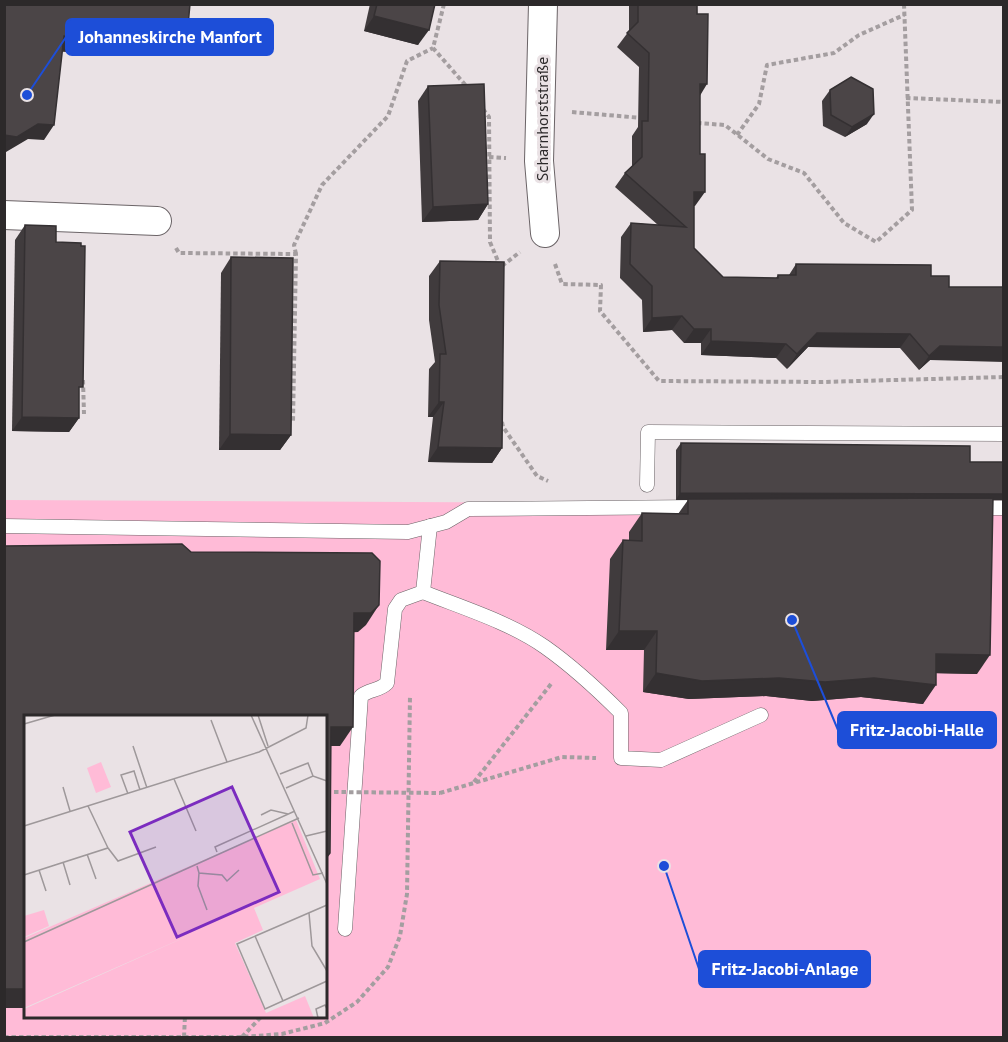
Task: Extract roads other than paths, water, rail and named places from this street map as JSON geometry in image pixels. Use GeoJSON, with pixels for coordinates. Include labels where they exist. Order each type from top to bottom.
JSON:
{"type":"FeatureCollection","features":[{"type":"Feature","properties":{"kind":"street","name":"Scharnhorststraße"},"geometry":{"type":"LineString","coordinates":[[543,4],[539,161],[545,233]]}},
{"type":"Feature","properties":{"kind":"street"},"geometry":{"type":"LineString","coordinates":[[4,215],[157,220]]}},
{"type":"Feature","properties":{"kind":"lane"},"geometry":{"type":"LineString","coordinates":[[647,485],[648,432],[1004,434]]}},
{"type":"Feature","properties":{"kind":"lane"},"geometry":{"type":"LineString","coordinates":[[4,526],[203,527],[360,534],[408,532],[446,522],[468,509],[716,507]]}},
{"type":"Feature","properties":{"kind":"lane"},"geometry":{"type":"LineString","coordinates":[[958,507],[1004,508]]}},
{"type":"Feature","properties":{"kind":"lane"},"geometry":{"type":"LineString","coordinates":[[423,592],[430,526]]}},
{"type":"Feature","properties":{"kind":"lane"},"geometry":{"type":"LineString","coordinates":[[345,929],[361,696],[366,692],[380,690],[387,683],[395,609],[401,600],[423,592],[544,646],[621,713],[621,758],[661,760],[761,715]]}},
{"type":"Feature","properties":{"kind":"place","name":"Johanneskirche Manfort"},"geometry":{"type":"Point","coordinates":[27,95]}},
{"type":"Feature","properties":{"kind":"place","name":"Fritz-Jacobi-Halle"},"geometry":{"type":"Point","coordinates":[792,620]}},
{"type":"Feature","properties":{"kind":"place","name":"Fritz-Jacobi-Anlage"},"geometry":{"type":"Point","coordinates":[664,866]}}]}
